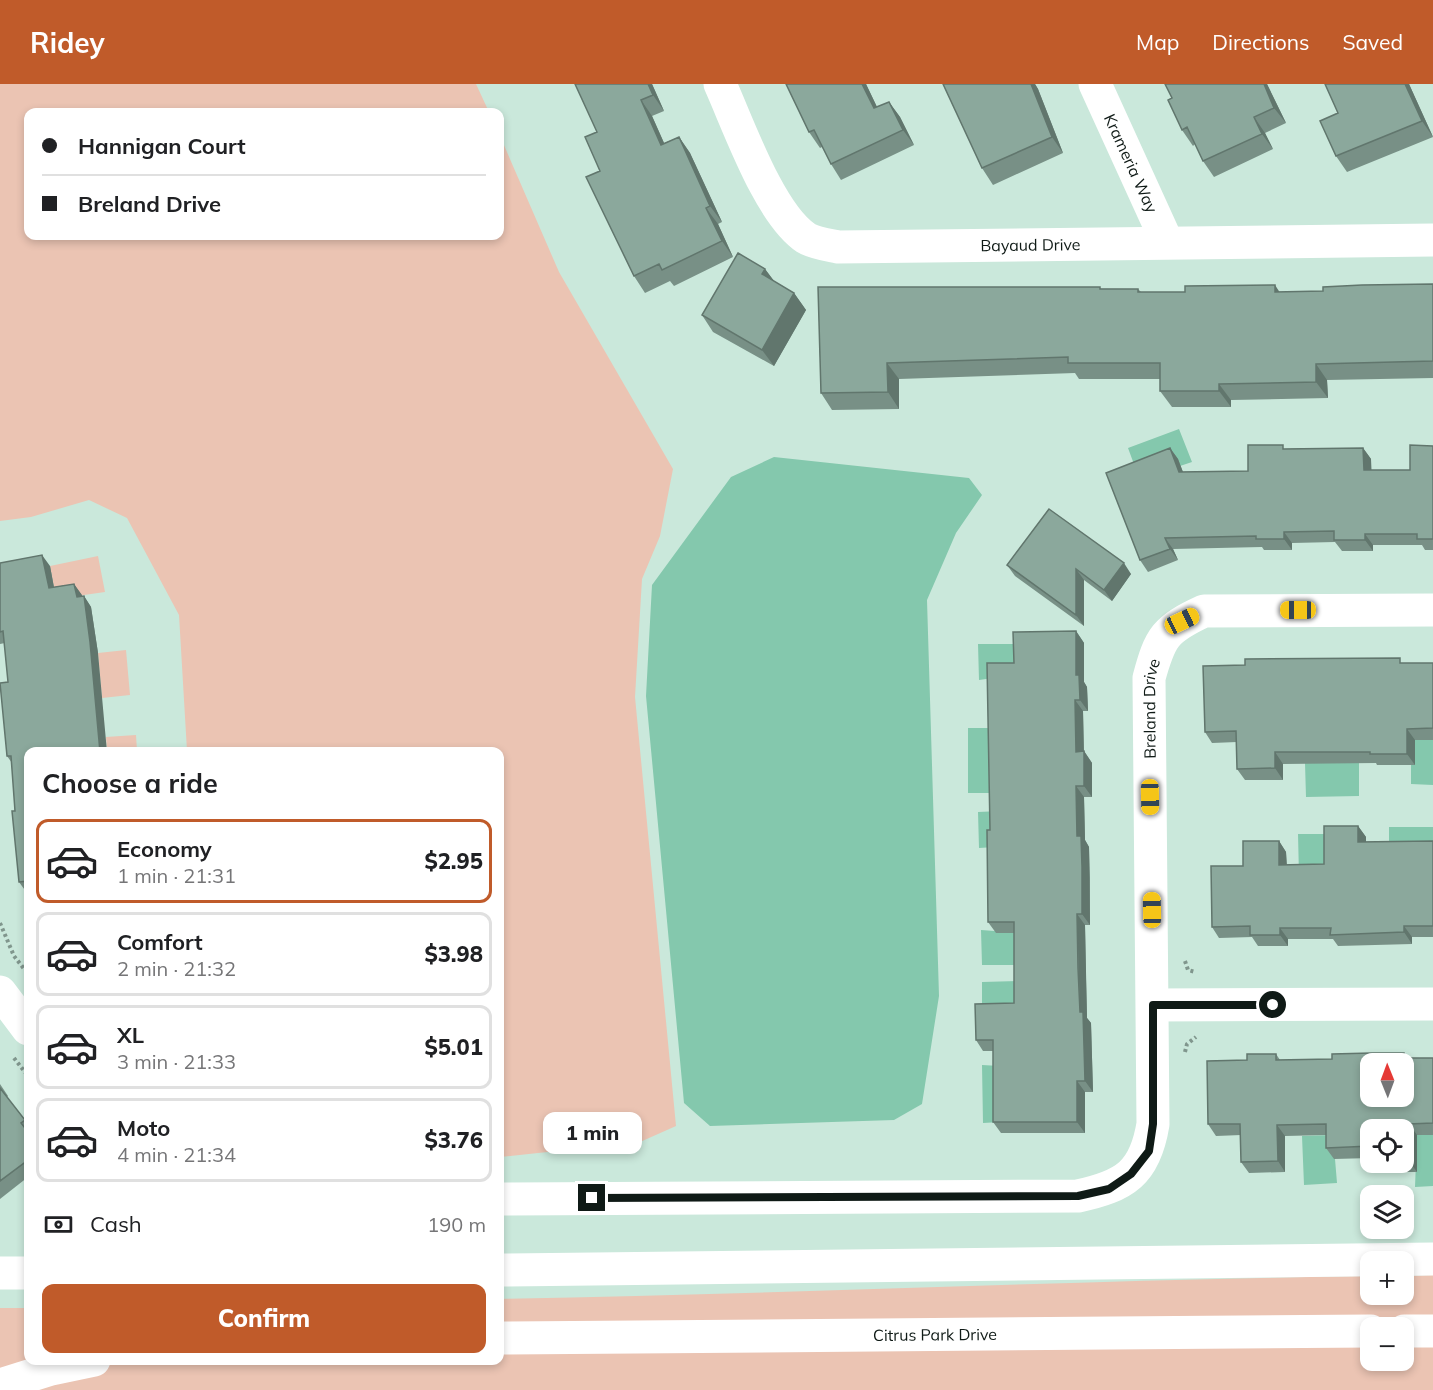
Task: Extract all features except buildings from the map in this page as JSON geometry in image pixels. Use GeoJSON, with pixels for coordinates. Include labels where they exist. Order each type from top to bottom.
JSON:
{"type":"FeatureCollection","features":[{"type":"Feature","properties":{"kind":"street","name":"Bayaud Drive"},"geometry":{"type":"LineString","coordinates":[[720,84],[771,196],[784,217],[807,239],[838,247],[1433,240]]}},
{"type":"Feature","properties":{"kind":"street","name":"Krameria Way"},"geometry":{"type":"LineString","coordinates":[[1095,84],[1167,242]]}},
{"type":"Feature","properties":{"kind":"street","name":"Breland Drive"},"geometry":{"type":"LineString","coordinates":[[504,1199],[1078,1196],[1109,1189],[1131,1174],[1149,1151],[1153,1124],[1149,678],[1158,644],[1179,622],[1204,611],[1433,610]]}},
{"type":"Feature","properties":{"kind":"street"},"geometry":{"type":"LineString","coordinates":[[0,992],[24,1024]]}},
{"type":"Feature","properties":{"kind":"street"},"geometry":{"type":"LineString","coordinates":[[1153,1005],[1433,1004]]}},
{"type":"Feature","properties":{"kind":"street"},"geometry":{"type":"LineString","coordinates":[[504,1270],[1433,1259]]}},
{"type":"Feature","properties":{"kind":"street"},"geometry":{"type":"LineString","coordinates":[[0,1273],[24,1273]]}},
{"type":"Feature","properties":{"kind":"street"},"geometry":{"type":"LineString","coordinates":[[1414,1331],[1433,1331]]}},
{"type":"Feature","properties":{"kind":"street","name":"Citrus Park Drive"},"geometry":{"type":"LineString","coordinates":[[504,1338],[1360,1332]]}},
{"type":"Feature","properties":{"kind":"street"},"geometry":{"type":"LineString","coordinates":[[0,1385],[70,1365]]}},
{"type":"Feature","properties":{"kind":"path"},"geometry":{"type":"LineString","coordinates":[[0,923],[14,956],[24,969]]}},
{"type":"Feature","properties":{"kind":"path"},"geometry":{"type":"LineString","coordinates":[[1184,951],[1188,970],[1198,974]]}},
{"type":"Feature","properties":{"kind":"shaded area"},"geometry":{"type":"Polygon","coordinates":[[[0,84],[476,84],[487,108],[24,108],[24,240],[504,240],[504,145],[559,272],[673,469],[660,536],[642,579],[635,697],[676,1126],[640,1142],[504,1157],[504,747],[187,747],[179,615],[127,518],[89,500],[31,517],[0,521],[0,84]]]}},
{"type":"Feature","properties":{"kind":"shaded area"},"geometry":{"type":"Polygon","coordinates":[[[1179,429],[1192,462],[1180,466],[1178,460],[1138,475],[1128,448],[1179,429]]]}},
{"type":"Feature","properties":{"kind":"shaded area"},"geometry":{"type":"Polygon","coordinates":[[[774,457],[969,478],[982,495],[956,533],[927,600],[939,996],[922,1104],[894,1120],[710,1126],[684,1103],[646,696],[652,585],[731,477],[774,457]]]}},
{"type":"Feature","properties":{"kind":"shaded area"},"geometry":{"type":"Polygon","coordinates":[[[98,556],[105,592],[56,599],[50,566],[98,556]]]}},
{"type":"Feature","properties":{"kind":"shaded area"},"geometry":{"type":"Polygon","coordinates":[[[978,644],[1021,644],[1022,674],[979,680],[978,644]]]}},
{"type":"Feature","properties":{"kind":"shaded area"},"geometry":{"type":"Polygon","coordinates":[[[126,650],[130,695],[102,698],[98,653],[126,650]]]}},
{"type":"Feature","properties":{"kind":"shaded area"},"geometry":{"type":"Polygon","coordinates":[[[968,728],[997,728],[997,793],[968,793],[968,728]]]}},
{"type":"Feature","properties":{"kind":"shaded area"},"geometry":{"type":"Polygon","coordinates":[[[136,735],[137,747],[107,747],[106,737],[136,735]]]}},
{"type":"Feature","properties":{"kind":"shaded area"},"geometry":{"type":"Polygon","coordinates":[[[1415,740],[1433,740],[1433,785],[1411,784],[1411,765],[1415,765],[1415,740]]]}},
{"type":"Feature","properties":{"kind":"shaded area"},"geometry":{"type":"Polygon","coordinates":[[[1305,763],[1359,763],[1359,796],[1306,797],[1305,763]]]}},
{"type":"Feature","properties":{"kind":"shaded area"},"geometry":{"type":"Polygon","coordinates":[[[1021,810],[995,847],[979,848],[978,812],[1021,810]]]}},
{"type":"Feature","properties":{"kind":"shaded area"},"geometry":{"type":"Polygon","coordinates":[[[1389,827],[1433,827],[1433,852],[1389,852],[1389,827]]]}},
{"type":"Feature","properties":{"kind":"shaded area"},"geometry":{"type":"Polygon","coordinates":[[[1298,834],[1333,834],[1332,875],[1299,876],[1298,834]]]}},
{"type":"Feature","properties":{"kind":"shaded area"},"geometry":{"type":"Polygon","coordinates":[[[981,930],[1022,933],[1022,965],[982,965],[981,930]]]}},
{"type":"Feature","properties":{"kind":"shaded area"},"geometry":{"type":"Polygon","coordinates":[[[1021,981],[1022,1014],[982,1015],[982,982],[1021,981]]]}},
{"type":"Feature","properties":{"kind":"shaded area"},"geometry":{"type":"Polygon","coordinates":[[[982,1065],[1000,1066],[1000,1122],[983,1123],[982,1065]]]}},
{"type":"Feature","properties":{"kind":"shaded area"},"geometry":{"type":"Polygon","coordinates":[[[1333,1135],[1337,1183],[1304,1185],[1302,1136],[1333,1135]]]}},
{"type":"Feature","properties":{"kind":"shaded area"},"geometry":{"type":"Polygon","coordinates":[[[1417,1135],[1433,1135],[1433,1186],[1415,1187],[1417,1135]]]}},
{"type":"Feature","properties":{"kind":"shaded area"},"geometry":{"type":"Polygon","coordinates":[[[1433,1275],[1433,1390],[0,1390],[0,1308],[24,1308],[24,1365],[504,1365],[504,1299],[1360,1276],[1360,1305],[1414,1305],[1414,1276],[1433,1275]]]}},
{"type":"Feature","properties":{"kind":"route"},"geometry":{"type":"LineString","coordinates":[[592,1198],[1078,1196],[1109,1189],[1131,1174],[1149,1151],[1153,1124],[1153,1005],[1273,1005]]}}]}
